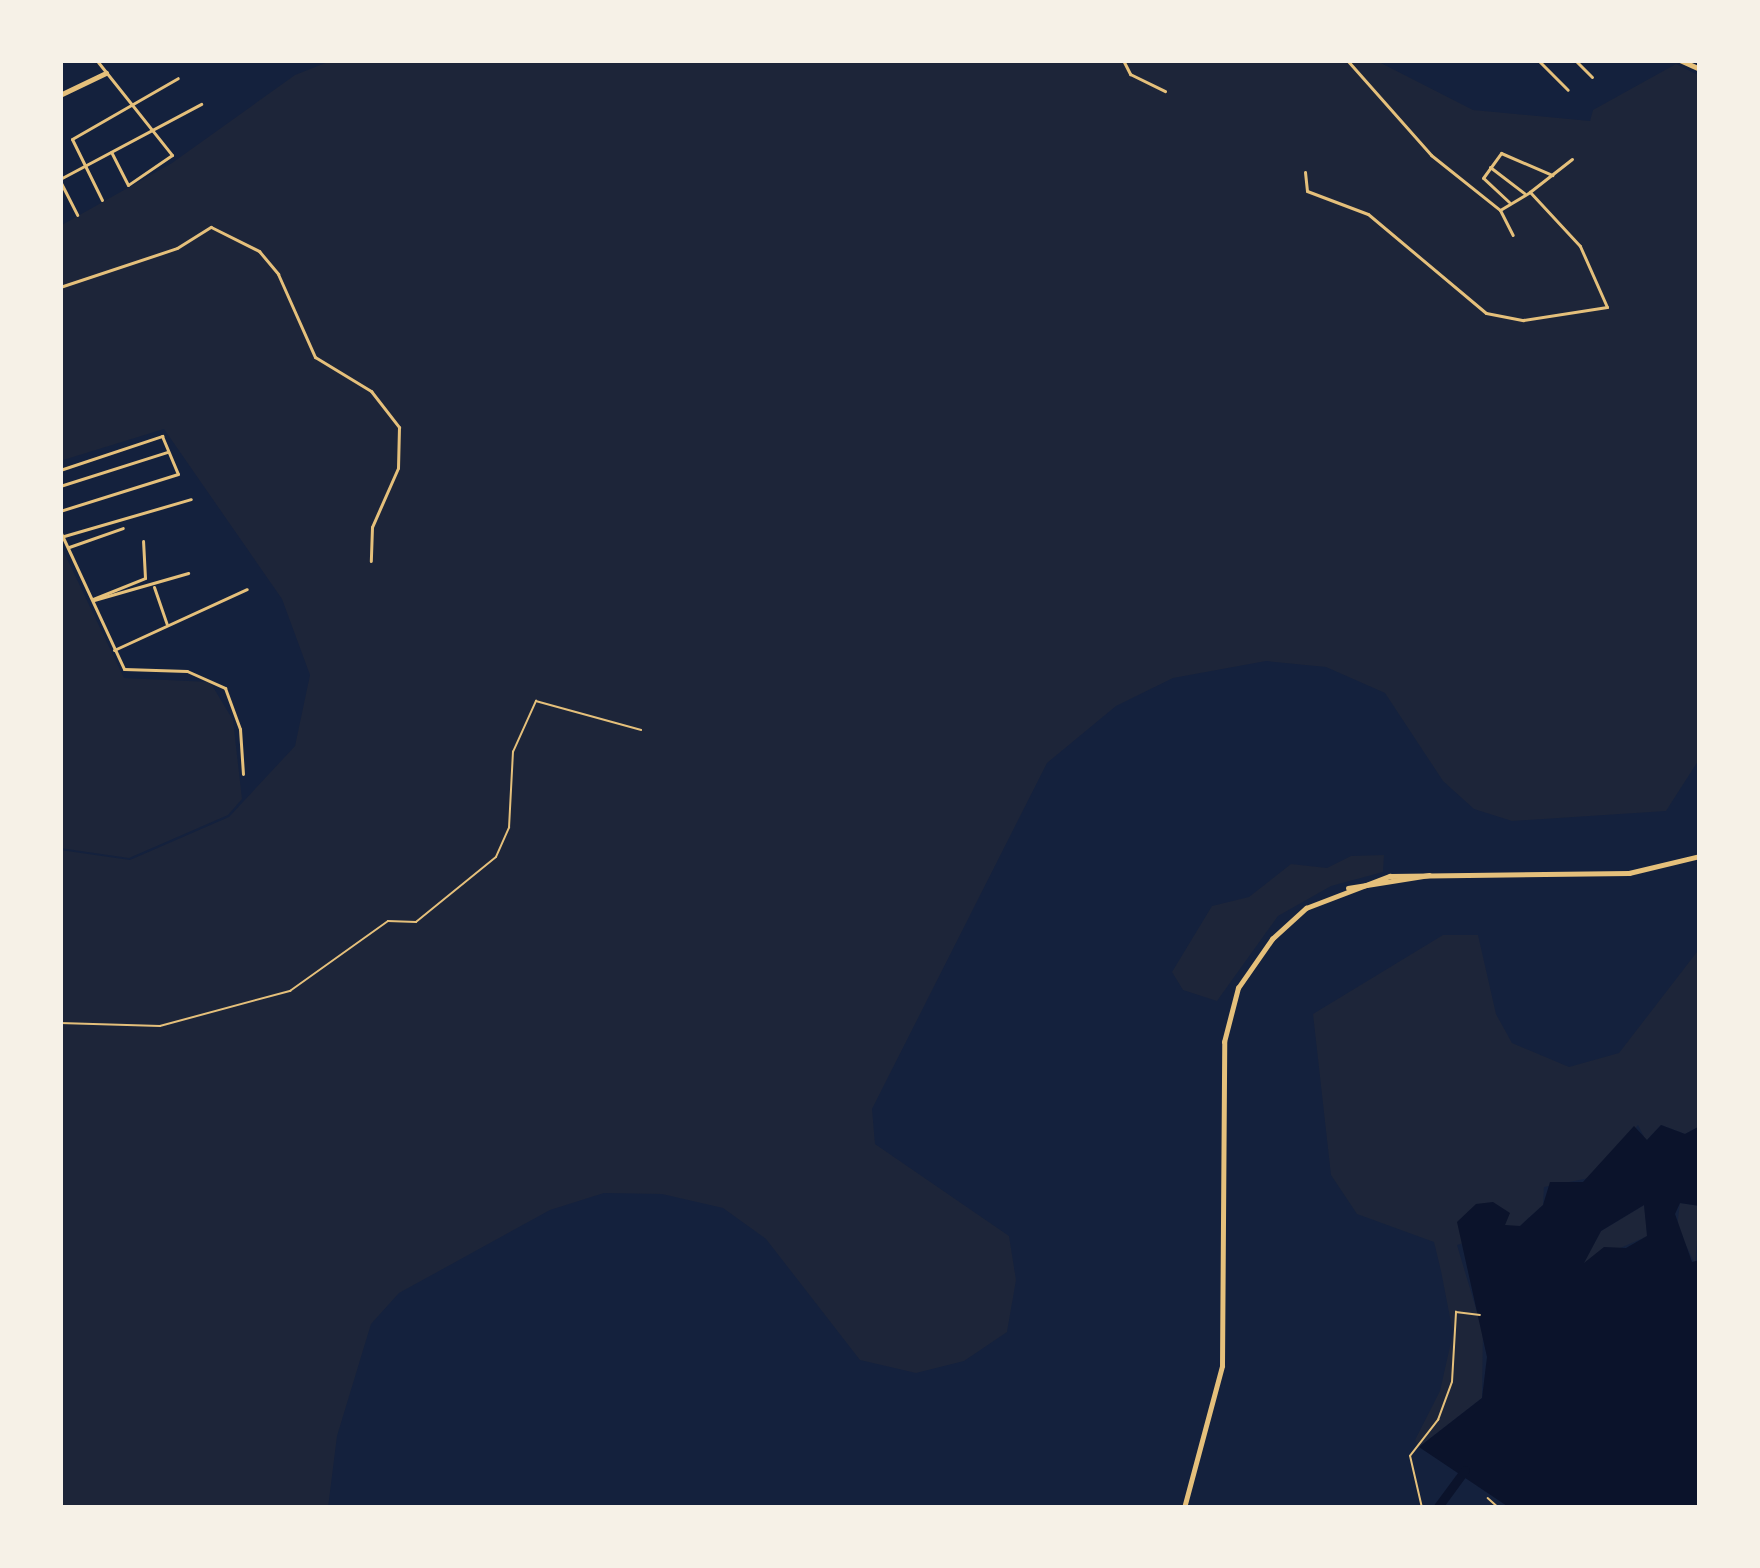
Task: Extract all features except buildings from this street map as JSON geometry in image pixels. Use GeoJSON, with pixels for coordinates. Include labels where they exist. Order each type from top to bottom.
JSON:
{"type":"FeatureCollection","features":[{"type":"Feature","properties":{"kind":"main road"},"geometry":{"type":"LineString","coordinates":[[1680,60],[1700,69]]}},
{"type":"Feature","properties":{"kind":"main road"},"geometry":{"type":"LineString","coordinates":[[60,95],[106,74]]}},
{"type":"Feature","properties":{"kind":"main road"},"geometry":{"type":"LineString","coordinates":[[1184,1508],[1222,1366],[1221,1064],[1228,1018],[1238,988],[1272,939],[1306,908],[1348,888],[1429,875],[1629,873],[1700,856]]}},
{"type":"Feature","properties":{"kind":"street"},"geometry":{"type":"LineString","coordinates":[[1123,60],[1130,74],[1165,91]]}},
{"type":"Feature","properties":{"kind":"street"},"geometry":{"type":"LineString","coordinates":[[1347,60],[1431,155],[1500,210],[1513,235]]}},
{"type":"Feature","properties":{"kind":"street"},"geometry":{"type":"LineString","coordinates":[[1538,60],[1568,90]]}},
{"type":"Feature","properties":{"kind":"street"},"geometry":{"type":"LineString","coordinates":[[1575,60],[1592,76]]}},
{"type":"Feature","properties":{"kind":"street"},"geometry":{"type":"LineString","coordinates":[[98,62],[172,155],[128,185],[111,152]]}},
{"type":"Feature","properties":{"kind":"street"},"geometry":{"type":"LineString","coordinates":[[102,200],[72,139],[178,78]]}},
{"type":"Feature","properties":{"kind":"street"},"geometry":{"type":"LineString","coordinates":[[76,214],[60,180],[201,104]]}},
{"type":"Feature","properties":{"kind":"street"},"geometry":{"type":"LineString","coordinates":[[1510,204],[1484,181],[1504,152],[1552,175]]}},
{"type":"Feature","properties":{"kind":"street"},"geometry":{"type":"LineString","coordinates":[[1500,210],[1573,159]]}},
{"type":"Feature","properties":{"kind":"street"},"geometry":{"type":"LineString","coordinates":[[1305,172],[1307,191],[1368,214],[1486,313],[1523,320],[1607,307],[1580,246],[1528,193],[1490,166]]}},
{"type":"Feature","properties":{"kind":"street"},"geometry":{"type":"LineString","coordinates":[[60,287],[178,248],[211,227],[259,251],[278,274],[315,357],[371,391],[402,435],[392,488],[372,527],[371,561]]}},
{"type":"Feature","properties":{"kind":"street"},"geometry":{"type":"LineString","coordinates":[[60,470],[162,436],[178,476],[60,511]]}},
{"type":"Feature","properties":{"kind":"street"},"geometry":{"type":"LineString","coordinates":[[60,486],[170,451]]}},
{"type":"Feature","properties":{"kind":"street"},"geometry":{"type":"LineString","coordinates":[[191,499],[61,534],[113,650],[128,672],[187,671],[220,683],[234,705],[243,774]]}},
{"type":"Feature","properties":{"kind":"street"},"geometry":{"type":"LineString","coordinates":[[67,548],[123,529]]}},
{"type":"Feature","properties":{"kind":"street"},"geometry":{"type":"LineString","coordinates":[[92,600],[145,578],[142,542]]}},
{"type":"Feature","properties":{"kind":"street"},"geometry":{"type":"LineString","coordinates":[[92,600],[188,573]]}},
{"type":"Feature","properties":{"kind":"street"},"geometry":{"type":"LineString","coordinates":[[154,586],[168,625]]}},
{"type":"Feature","properties":{"kind":"street"},"geometry":{"type":"LineString","coordinates":[[113,650],[248,589]]}},
{"type":"Feature","properties":{"kind":"path"},"geometry":{"type":"LineString","coordinates":[[60,1023],[160,1026],[260,1004],[316,976],[388,921],[416,922],[506,845],[509,770],[536,701],[641,730]]}},
{"type":"Feature","properties":{"kind":"path"},"geometry":{"type":"LineString","coordinates":[[1422,1508],[1410,1456],[1439,1418],[1452,1382],[1456,1312],[1480,1315]]}},
{"type":"Feature","properties":{"kind":"path"},"geometry":{"type":"LineString","coordinates":[[1488,1498],[1499,1508]]}},
{"type":"Feature","properties":{"kind":"shaded area"},"geometry":{"type":"Polygon","coordinates":[[[333,60],[1375,60],[1473,110],[1590,121],[1593,110],[1676,64],[1700,76],[1700,758],[1666,811],[1512,821],[1474,809],[1443,781],[1385,693],[1326,667],[1266,661],[1173,678],[1116,706],[1047,763],[872,1109],[875,1144],[1009,1236],[1016,1280],[1007,1332],[964,1361],[916,1373],[860,1360],[766,1239],[723,1208],[662,1194],[604,1193],[550,1210],[399,1293],[371,1324],[337,1436],[328,1508],[60,1508],[60,850],[130,860],[229,817],[295,746],[310,675],[282,599],[164,429],[60,461],[60,226],[172,163],[295,75],[333,60]]]}},
{"type":"Feature","properties":{"kind":"shaded area"},"geometry":{"type":"Polygon","coordinates":[[[60,544],[124,678],[210,682],[233,720],[242,799],[228,815],[129,858],[60,848],[60,544]]]}},
{"type":"Feature","properties":{"kind":"shaded area"},"geometry":{"type":"Polygon","coordinates":[[[1384,855],[1383,872],[1331,886],[1278,916],[1217,1001],[1183,990],[1172,972],[1212,906],[1249,897],[1291,864],[1327,868],[1351,856],[1384,855]]]}},
{"type":"Feature","properties":{"kind":"shaded area"},"geometry":{"type":"Polygon","coordinates":[[[1443,935],[1478,935],[1496,1014],[1512,1043],[1569,1067],[1619,1053],[1700,948],[1700,1126],[1685,1134],[1661,1125],[1646,1141],[1638,1125],[1589,1178],[1544,1187],[1543,1205],[1520,1226],[1457,1245],[1483,1332],[1482,1398],[1419,1447],[1415,1440],[1440,1391],[1453,1333],[1434,1242],[1357,1214],[1331,1175],[1313,1014],[1443,935]]]}},
{"type":"Feature","properties":{"kind":"shaded area"},"geometry":{"type":"Polygon","coordinates":[[[1661,1125],[1685,1134],[1700,1126],[1700,1206],[1680,1203],[1675,1214],[1692,1262],[1700,1260],[1700,1508],[1510,1508],[1419,1447],[1482,1398],[1487,1357],[1457,1222],[1476,1204],[1493,1202],[1510,1213],[1505,1225],[1520,1226],[1543,1205],[1550,1182],[1583,1182],[1634,1126],[1647,1140],[1661,1125]],[[1644,1205],[1601,1231],[1584,1263],[1604,1247],[1626,1248],[1647,1236],[1644,1205]]]}},
{"type":"Feature","properties":{"kind":"shaded area"},"geometry":{"type":"Polygon","coordinates":[[[1680,1203],[1700,1206],[1695,1264],[1677,1227],[1680,1203]]]}},
{"type":"Feature","properties":{"kind":"shaded area"},"geometry":{"type":"Polygon","coordinates":[[[1644,1205],[1648,1236],[1583,1264],[1601,1231],[1644,1205]]]}},
{"type":"Feature","properties":{"kind":"waterway"},"geometry":{"type":"LineString","coordinates":[[1437,1508],[1465,1470]]}}]}
